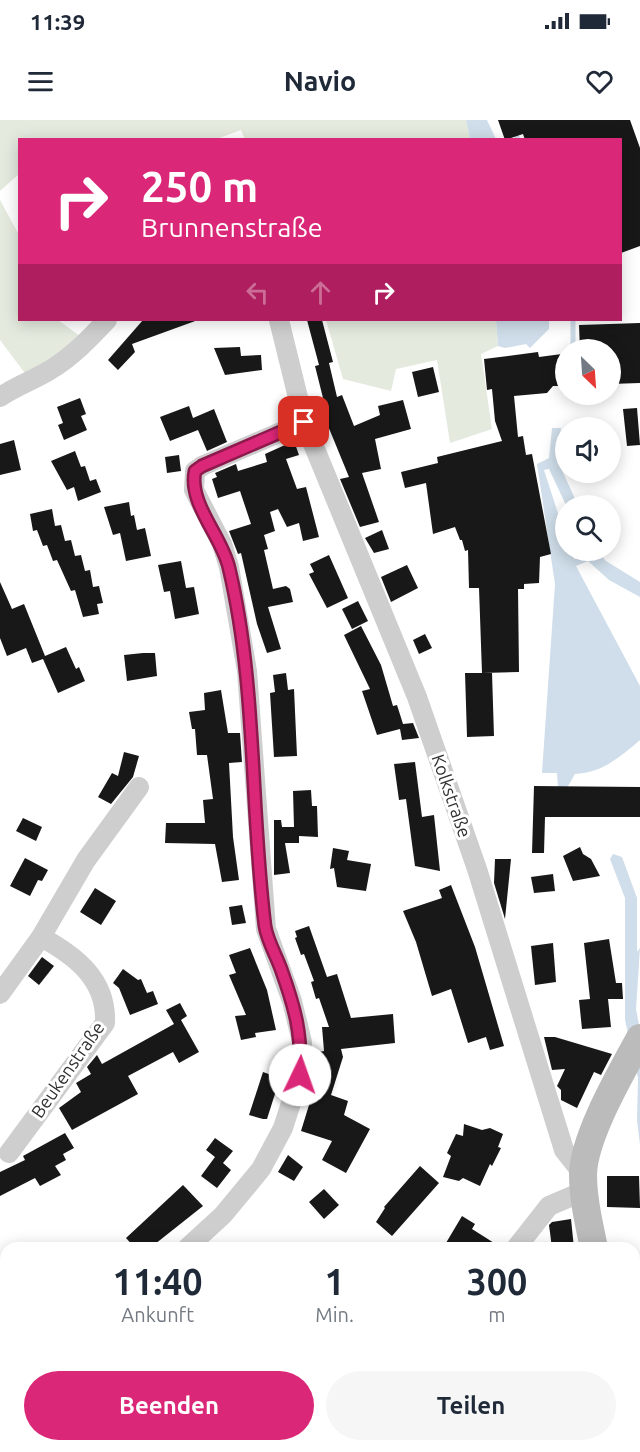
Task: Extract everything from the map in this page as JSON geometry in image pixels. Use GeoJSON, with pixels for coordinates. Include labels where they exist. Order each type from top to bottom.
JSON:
{"type":"FeatureCollection","features":[{"type":"Feature","properties":{"kind":"main road"},"geometry":{"type":"LineString","coordinates":[[593,1242],[584,1182],[591,1139],[635,1048]]}},
{"type":"Feature","properties":{"kind":"street"},"geometry":{"type":"LineString","coordinates":[[0,397],[16,386],[51,370],[84,344],[106,321]]}},
{"type":"Feature","properties":{"kind":"street","name":"Kolkstraße"},"geometry":{"type":"LineString","coordinates":[[279,321],[304,422],[420,708],[477,869],[564,1150],[584,1182]]}},
{"type":"Feature","properties":{"kind":"street"},"geometry":{"type":"LineString","coordinates":[[193,1242],[223,1215],[261,1169],[284,1128],[300,1075],[302,1042],[292,1001],[266,929],[247,671],[229,567],[222,544],[194,490],[194,478],[195,471],[202,466],[304,422]]}},
{"type":"Feature","properties":{"kind":"street"},"geometry":{"type":"LineString","coordinates":[[0,994],[41,937],[86,860],[139,787]]}},
{"type":"Feature","properties":{"kind":"street","name":"Beukenstraße"},"geometry":{"type":"LineString","coordinates":[[9,1153],[105,1023],[106,1008],[89,972],[75,957],[41,937]]}},
{"type":"Feature","properties":{"kind":"street"},"geometry":{"type":"LineString","coordinates":[[521,1242],[549,1206],[584,1182]]}},
{"type":"Feature","properties":{"kind":"shaded area"},"geometry":{"type":"Polygon","coordinates":[[[0,120],[466,120],[470,138],[244,138],[241,130],[219,138],[18,138],[18,175],[0,191],[0,120]]]}},
{"type":"Feature","properties":{"kind":"shaded area"},"geometry":{"type":"Polygon","coordinates":[[[0,200],[18,233],[18,321],[59,321],[84,339],[27,376],[0,340],[0,200]]]}},
{"type":"Feature","properties":{"kind":"shaded area"},"geometry":{"type":"Polygon","coordinates":[[[326,321],[496,321],[498,346],[481,354],[492,429],[450,443],[437,360],[396,369],[391,391],[343,379],[326,321]]]}},
{"type":"Feature","properties":{"kind":"water"},"geometry":{"type":"Polygon","coordinates":[[[466,120],[487,120],[496,138],[470,138],[466,120]]]}},
{"type":"Feature","properties":{"kind":"water"},"geometry":{"type":"Polygon","coordinates":[[[496,321],[549,321],[549,329],[530,348],[526,344],[505,348],[498,346],[496,321]]]}},
{"type":"Feature","properties":{"kind":"water"},"geometry":{"type":"Polygon","coordinates":[[[552,428],[555,428],[555,482],[549,469],[544,470],[555,504],[555,561],[588,561],[576,566],[640,686],[640,740],[618,758],[602,767],[594,771],[575,774],[567,788],[558,787],[557,773],[542,773],[555,584],[537,464],[549,458],[552,428]]]}},
{"type":"Feature","properties":{"kind":"water"},"geometry":{"type":"Polygon","coordinates":[[[556,483],[568,483],[573,495],[561,495],[556,483]]]}},
{"type":"Feature","properties":{"kind":"water"},"geometry":{"type":"Polygon","coordinates":[[[588,561],[606,561],[640,582],[640,597],[609,580],[588,561]]]}},
{"type":"Feature","properties":{"kind":"water"},"geometry":{"type":"Polygon","coordinates":[[[613,854],[622,857],[637,898],[637,952],[640,948],[636,1009],[640,1030],[640,1145],[637,1120],[638,1078],[625,1020],[625,898],[610,859],[613,854]]]}},
{"type":"Feature","properties":{"kind":"building"},"geometry":{"type":"Polygon","coordinates":[[[498,120],[630,120],[640,148],[640,246],[622,253],[622,138],[524,138],[523,134],[504,138],[498,120]]]}},
{"type":"Feature","properties":{"kind":"building"},"geometry":{"type":"Polygon","coordinates":[[[142,321],[195,321],[132,344],[135,352],[118,370],[108,360],[142,321]]]}},
{"type":"Feature","properties":{"kind":"building"},"geometry":{"type":"Polygon","coordinates":[[[307,321],[322,321],[333,362],[329,363],[337,397],[342,395],[354,426],[380,415],[378,406],[403,400],[411,429],[375,439],[381,469],[362,473],[379,522],[360,527],[340,479],[349,477],[319,404],[324,402],[315,366],[319,365],[307,321]]]}},
{"type":"Feature","properties":{"kind":"building"},"geometry":{"type":"Polygon","coordinates":[[[640,323],[640,383],[621,384],[621,339],[580,339],[579,325],[640,323]]]}},
{"type":"Feature","properties":{"kind":"building"},"geometry":{"type":"Polygon","coordinates":[[[240,347],[241,356],[261,355],[262,370],[225,375],[214,348],[240,347]]]}},
{"type":"Feature","properties":{"kind":"building"},"geometry":{"type":"Polygon","coordinates":[[[538,352],[539,357],[555,355],[555,386],[547,393],[514,396],[518,437],[523,436],[526,455],[532,454],[551,554],[540,557],[539,583],[524,584],[524,589],[518,589],[519,672],[482,673],[479,588],[469,588],[468,550],[465,551],[455,527],[433,534],[426,483],[405,488],[401,472],[438,463],[437,457],[502,441],[495,421],[492,389],[487,390],[484,359],[538,352]]]}},
{"type":"Feature","properties":{"kind":"building"},"geometry":{"type":"Polygon","coordinates":[[[433,367],[439,392],[418,397],[412,372],[433,367]]]}},
{"type":"Feature","properties":{"kind":"building"},"geometry":{"type":"Polygon","coordinates":[[[80,398],[86,414],[81,416],[87,430],[64,440],[58,425],[63,423],[57,407],[80,398]]]}},
{"type":"Feature","properties":{"kind":"building"},"geometry":{"type":"Polygon","coordinates":[[[189,406],[193,418],[214,409],[227,442],[207,451],[198,430],[170,441],[160,417],[189,406]]]}},
{"type":"Feature","properties":{"kind":"building"},"geometry":{"type":"Polygon","coordinates":[[[637,408],[640,445],[627,446],[623,409],[637,408]]]}},
{"type":"Feature","properties":{"kind":"building"},"geometry":{"type":"Polygon","coordinates":[[[14,440],[21,470],[0,475],[0,444],[14,440]]]}},
{"type":"Feature","properties":{"kind":"building"},"geometry":{"type":"Polygon","coordinates":[[[294,441],[299,455],[286,459],[297,489],[306,487],[319,537],[303,541],[299,523],[287,527],[278,509],[270,512],[275,531],[264,535],[268,549],[264,550],[273,589],[286,586],[290,589],[293,602],[268,607],[281,649],[267,653],[257,624],[241,553],[238,554],[229,531],[251,524],[240,491],[218,498],[212,479],[217,477],[215,473],[236,464],[238,471],[267,462],[265,454],[294,441]]]}},
{"type":"Feature","properties":{"kind":"building"},"geometry":{"type":"Polygon","coordinates":[[[75,451],[81,467],[85,466],[90,481],[96,479],[101,492],[78,501],[74,487],[67,490],[51,461],[75,451]]]}},
{"type":"Feature","properties":{"kind":"building"},"geometry":{"type":"Polygon","coordinates":[[[179,455],[181,471],[167,473],[165,457],[179,455]]]}},
{"type":"Feature","properties":{"kind":"building"},"geometry":{"type":"Polygon","coordinates":[[[129,502],[131,516],[134,515],[137,530],[145,528],[151,556],[126,561],[120,533],[113,535],[104,507],[129,502]]]}},
{"type":"Feature","properties":{"kind":"building"},"geometry":{"type":"Polygon","coordinates":[[[52,509],[55,526],[61,525],[65,541],[71,540],[75,556],[81,555],[85,571],[90,570],[93,587],[99,586],[103,603],[97,604],[99,614],[83,617],[75,590],[71,591],[57,560],[53,561],[47,545],[43,546],[37,530],[33,531],[30,514],[52,509]]]}},
{"type":"Feature","properties":{"kind":"building"},"geometry":{"type":"Polygon","coordinates":[[[382,530],[389,549],[374,553],[365,538],[382,530]]]}},
{"type":"Feature","properties":{"kind":"building"},"geometry":{"type":"Polygon","coordinates":[[[329,555],[348,598],[327,608],[309,574],[314,572],[310,564],[329,555]]]}},
{"type":"Feature","properties":{"kind":"building"},"geometry":{"type":"Polygon","coordinates":[[[181,561],[186,588],[194,587],[199,614],[175,619],[170,591],[164,592],[158,565],[181,561]]]}},
{"type":"Feature","properties":{"kind":"building"},"geometry":{"type":"Polygon","coordinates":[[[407,565],[418,588],[391,602],[381,577],[407,565]]]}},
{"type":"Feature","properties":{"kind":"building"},"geometry":{"type":"Polygon","coordinates":[[[0,582],[12,609],[24,604],[45,656],[66,647],[76,669],[79,667],[85,681],[58,693],[43,659],[32,663],[26,648],[7,656],[0,638],[0,582]]]}},
{"type":"Feature","properties":{"kind":"building"},"geometry":{"type":"Polygon","coordinates":[[[358,601],[368,621],[352,629],[342,609],[358,601]]]}},
{"type":"Feature","properties":{"kind":"building"},"geometry":{"type":"Polygon","coordinates":[[[361,626],[381,665],[393,706],[397,705],[403,724],[413,723],[419,738],[402,740],[400,729],[377,735],[362,691],[370,689],[344,635],[361,626]]]}},
{"type":"Feature","properties":{"kind":"building"},"geometry":{"type":"Polygon","coordinates":[[[425,634],[432,648],[419,654],[413,640],[425,634]]]}},
{"type":"Feature","properties":{"kind":"building"},"geometry":{"type":"Polygon","coordinates":[[[155,653],[157,676],[127,681],[124,655],[155,653]]]}},
{"type":"Feature","properties":{"kind":"building"},"geometry":{"type":"Polygon","coordinates":[[[286,673],[288,690],[294,689],[297,756],[274,757],[270,693],[275,692],[273,675],[286,673]]]}},
{"type":"Feature","properties":{"kind":"building"},"geometry":{"type":"Polygon","coordinates":[[[465,673],[492,673],[494,736],[467,737],[465,673]]]}},
{"type":"Feature","properties":{"kind":"building"},"geometry":{"type":"Polygon","coordinates":[[[221,690],[228,733],[240,733],[242,762],[229,763],[233,837],[239,880],[222,882],[215,844],[165,843],[166,823],[205,823],[203,800],[213,799],[207,755],[197,755],[195,729],[192,729],[189,712],[205,710],[204,693],[221,690]]]}},
{"type":"Feature","properties":{"kind":"building"},"geometry":{"type":"Polygon","coordinates":[[[124,752],[139,756],[133,777],[111,804],[98,797],[112,773],[118,776],[124,752]]]}},
{"type":"Feature","properties":{"kind":"building"},"geometry":{"type":"Polygon","coordinates":[[[415,762],[422,817],[434,815],[440,871],[415,866],[406,799],[399,800],[394,764],[415,762]]]}},
{"type":"Feature","properties":{"kind":"building"},"geometry":{"type":"Polygon","coordinates":[[[534,786],[640,787],[640,817],[545,817],[544,853],[532,853],[534,786]]]}},
{"type":"Feature","properties":{"kind":"building"},"geometry":{"type":"Polygon","coordinates":[[[311,790],[312,806],[317,806],[318,837],[299,836],[299,843],[285,843],[290,873],[274,875],[274,820],[281,820],[282,827],[294,827],[293,791],[311,790]]]}},
{"type":"Feature","properties":{"kind":"building"},"geometry":{"type":"Polygon","coordinates":[[[23,818],[42,827],[36,841],[16,831],[23,818]]]}},
{"type":"Feature","properties":{"kind":"building"},"geometry":{"type":"Polygon","coordinates":[[[580,847],[583,854],[591,859],[600,876],[573,881],[563,856],[580,847]]]}},
{"type":"Feature","properties":{"kind":"building"},"geometry":{"type":"Polygon","coordinates":[[[333,848],[349,851],[347,860],[371,864],[366,891],[337,887],[334,868],[330,869],[333,848]]]}},
{"type":"Feature","properties":{"kind":"building"},"geometry":{"type":"Polygon","coordinates":[[[25,858],[48,870],[42,881],[38,880],[30,896],[10,886],[25,858]]]}},
{"type":"Feature","properties":{"kind":"building"},"geometry":{"type":"Polygon","coordinates":[[[495,859],[511,859],[505,919],[494,883],[495,859]]]}},
{"type":"Feature","properties":{"kind":"building"},"geometry":{"type":"Polygon","coordinates":[[[553,874],[555,891],[534,893],[531,877],[553,874]]]}},
{"type":"Feature","properties":{"kind":"building"},"geometry":{"type":"Polygon","coordinates":[[[451,885],[475,947],[504,1046],[490,1050],[486,1037],[468,1043],[451,989],[432,996],[416,942],[403,911],[442,898],[439,890],[451,885]]]}},
{"type":"Feature","properties":{"kind":"building"},"geometry":{"type":"Polygon","coordinates":[[[95,888],[116,901],[101,925],[80,912],[95,888]]]}},
{"type":"Feature","properties":{"kind":"building"},"geometry":{"type":"Polygon","coordinates":[[[242,905],[246,923],[232,925],[229,907],[242,905]]]}},
{"type":"Feature","properties":{"kind":"building"},"geometry":{"type":"Polygon","coordinates":[[[309,926],[327,977],[337,974],[351,1018],[393,1014],[395,1043],[341,1049],[343,1057],[331,1095],[348,1101],[344,1115],[370,1129],[346,1173],[322,1160],[332,1141],[301,1131],[321,1066],[319,1052],[324,1051],[322,1027],[329,1027],[319,998],[316,999],[311,982],[314,981],[304,954],[301,955],[295,938],[297,937],[295,931],[309,926]]]}},
{"type":"Feature","properties":{"kind":"building"},"geometry":{"type":"Polygon","coordinates":[[[609,939],[616,983],[622,983],[623,999],[608,999],[611,1027],[582,1029],[579,1000],[590,999],[584,943],[609,939]]]}},
{"type":"Feature","properties":{"kind":"building"},"geometry":{"type":"Polygon","coordinates":[[[553,943],[556,982],[535,985],[531,946],[553,943]]]}},
{"type":"Feature","properties":{"kind":"building"},"geometry":{"type":"Polygon","coordinates":[[[250,948],[267,990],[276,1030],[255,1033],[256,1037],[241,1040],[235,1016],[246,1015],[229,975],[236,973],[229,955],[250,948]]]}},
{"type":"Feature","properties":{"kind":"building"},"geometry":{"type":"Polygon","coordinates":[[[42,957],[54,966],[39,985],[28,976],[42,957]]]}},
{"type":"Feature","properties":{"kind":"building"},"geometry":{"type":"Polygon","coordinates":[[[123,969],[138,980],[141,979],[147,993],[153,991],[158,1004],[130,1015],[119,988],[113,983],[123,969]]]}},
{"type":"Feature","properties":{"kind":"building"},"geometry":{"type":"Polygon","coordinates":[[[180,1003],[187,1016],[181,1020],[199,1052],[179,1063],[173,1052],[128,1076],[138,1094],[72,1130],[59,1108],[81,1092],[76,1083],[91,1074],[87,1067],[97,1055],[102,1064],[174,1024],[166,1010],[180,1003]]]}},
{"type":"Feature","properties":{"kind":"building"},"geometry":{"type":"Polygon","coordinates":[[[544,1037],[555,1037],[612,1054],[601,1075],[594,1072],[577,1108],[561,1100],[561,1090],[557,1086],[565,1069],[552,1070],[544,1037]]]}},
{"type":"Feature","properties":{"kind":"building"},"geometry":{"type":"Polygon","coordinates":[[[263,1072],[280,1078],[267,1119],[249,1115],[263,1072]]]}},
{"type":"Feature","properties":{"kind":"building"},"geometry":{"type":"Polygon","coordinates":[[[464,1124],[482,1130],[490,1128],[503,1134],[498,1147],[501,1148],[492,1166],[490,1164],[480,1186],[463,1178],[459,1181],[443,1177],[451,1156],[447,1153],[456,1134],[463,1136],[464,1124]]]}},
{"type":"Feature","properties":{"kind":"building"},"geometry":{"type":"Polygon","coordinates":[[[65,1133],[74,1148],[63,1154],[66,1160],[55,1166],[61,1175],[40,1186],[35,1178],[0,1196],[0,1172],[25,1160],[23,1156],[65,1133]]]}},
{"type":"Feature","properties":{"kind":"building"},"geometry":{"type":"Polygon","coordinates":[[[215,1138],[233,1151],[223,1163],[231,1170],[217,1188],[201,1176],[215,1157],[206,1150],[215,1138]]]}},
{"type":"Feature","properties":{"kind":"building"},"geometry":{"type":"Polygon","coordinates":[[[288,1155],[303,1167],[294,1181],[278,1172],[288,1155]]]}},
{"type":"Feature","properties":{"kind":"building"},"geometry":{"type":"Polygon","coordinates":[[[420,1166],[439,1183],[392,1236],[376,1222],[384,1207],[420,1166]]]}},
{"type":"Feature","properties":{"kind":"building"},"geometry":{"type":"Polygon","coordinates":[[[607,1176],[639,1176],[640,1208],[607,1207],[607,1176]]]}},
{"type":"Feature","properties":{"kind":"building"},"geometry":{"type":"Polygon","coordinates":[[[183,1185],[203,1206],[158,1242],[130,1242],[126,1238],[183,1185]]]}},
{"type":"Feature","properties":{"kind":"building"},"geometry":{"type":"Polygon","coordinates":[[[324,1189],[339,1205],[324,1219],[309,1202],[324,1189]]]}},
{"type":"Feature","properties":{"kind":"building"},"geometry":{"type":"Polygon","coordinates":[[[462,1216],[475,1224],[472,1229],[493,1242],[447,1242],[462,1216]]]}},
{"type":"Feature","properties":{"kind":"building"},"geometry":{"type":"Polygon","coordinates":[[[571,1219],[573,1242],[551,1242],[549,1225],[552,1222],[571,1219]]]}},
{"type":"Feature","properties":{"kind":"waterway"},"geometry":{"type":"LineString","coordinates":[[573,321],[573,339]]}},
{"type":"Feature","properties":{"kind":"route"},"geometry":{"type":"LineString","coordinates":[[300,1075],[302,1042],[292,1001],[266,929],[247,671],[229,567],[222,544],[194,490],[194,478],[195,471],[202,466],[304,422]]}}]}
